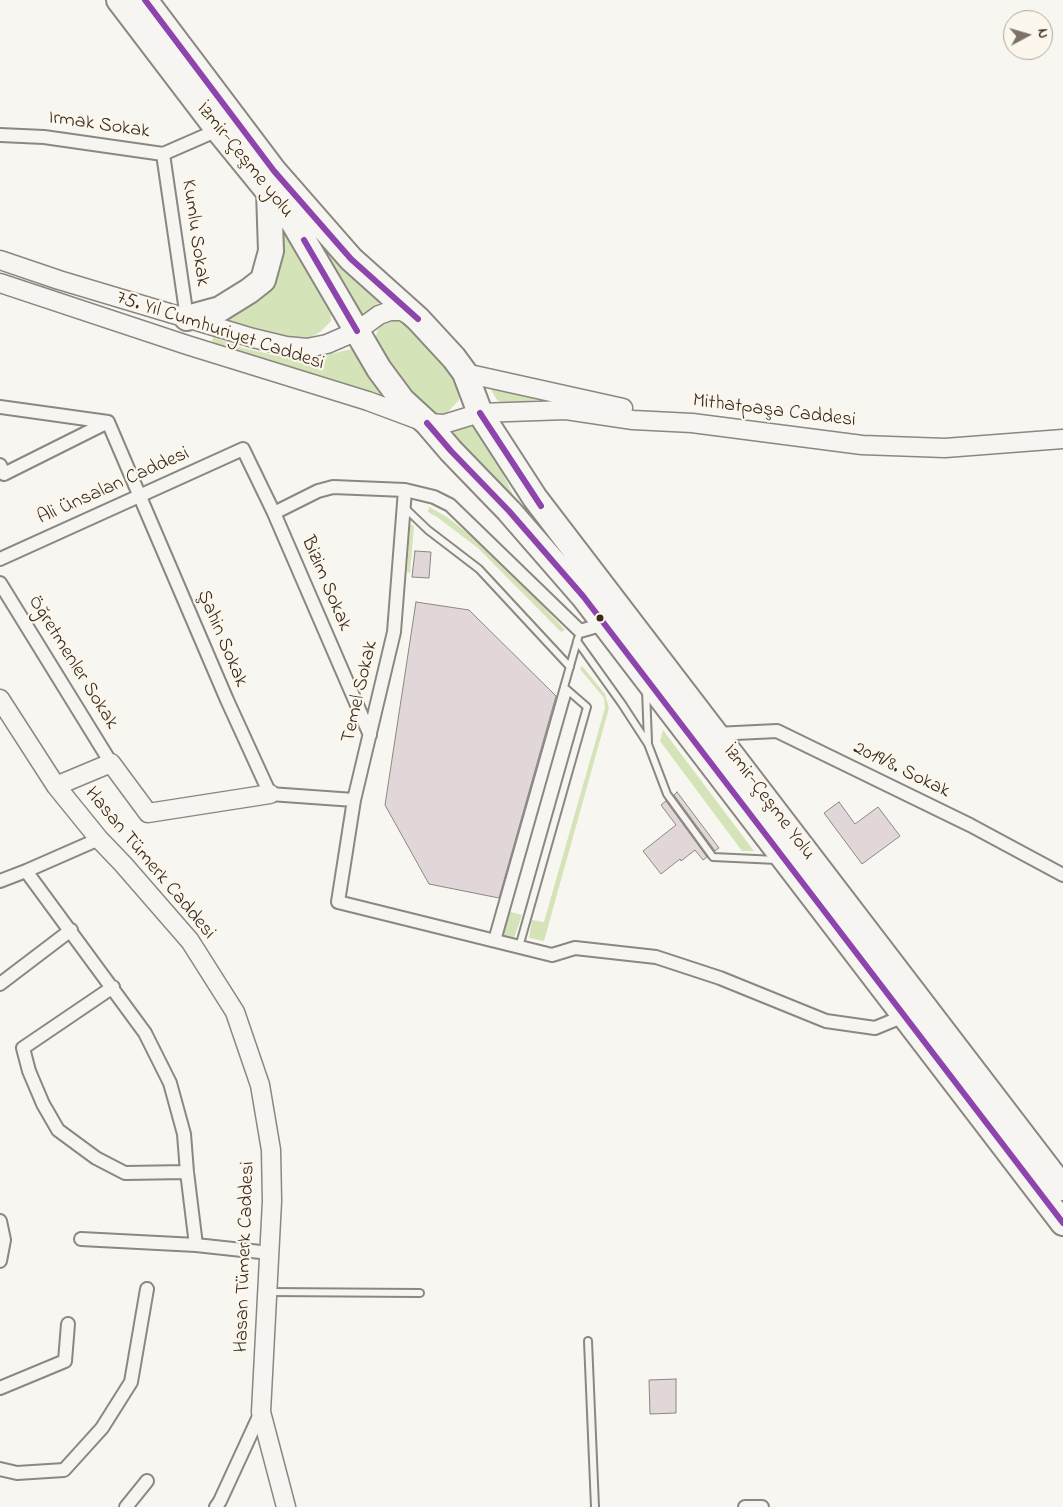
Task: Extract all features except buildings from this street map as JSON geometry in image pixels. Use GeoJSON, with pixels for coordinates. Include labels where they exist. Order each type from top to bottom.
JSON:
{"type":"FeatureCollection","features":[{"type":"Feature","properties":{"kind":"highway","name":"İzmir-Çeşme yolu"},"geometry":{"type":"LineString","coordinates":[[119,0],[218,130],[293,222],[379,369],[402,400],[427,423]]}},
{"type":"Feature","properties":{"kind":"highway","name":"İzmir-Çeşme yolu"},"geometry":{"type":"LineString","coordinates":[[145,0],[274,171],[351,259],[418,319],[454,358],[465,373]]}},
{"type":"Feature","properties":{"kind":"highway"},"geometry":{"type":"LineString","coordinates":[[187,318],[220,309],[263,280],[271,251],[269,192]]}},
{"type":"Feature","properties":{"kind":"highway","name":"İzmir-Çeşme Yolu"},"geometry":{"type":"LineString","coordinates":[[465,373],[480,413],[535,498],[1063,1188]]}},
{"type":"Feature","properties":{"kind":"highway","name":"İzmir-Çeşme Yolu"},"geometry":{"type":"LineString","coordinates":[[427,423],[451,452],[509,511],[583,596],[1063,1223]]}},
{"type":"Feature","properties":{"kind":"street","name":"Irmak Sokak"},"geometry":{"type":"LineString","coordinates":[[0,135],[44,137],[163,154],[218,130]]}},
{"type":"Feature","properties":{"kind":"street","name":"Kumlu Sokak"},"geometry":{"type":"LineString","coordinates":[[163,154],[187,318]]}},
{"type":"Feature","properties":{"kind":"street","name":"75. Yıl Cumhuriyet Caddesi"},"geometry":{"type":"LineString","coordinates":[[0,260],[59,280],[253,338],[286,346],[307,348],[326,344],[357,332],[379,315],[390,311],[402,311],[418,319]]}},
{"type":"Feature","properties":{"kind":"street","name":"75. Yıl Cumhuriyet Caddesi"},"geometry":{"type":"LineString","coordinates":[[0,283],[368,402],[427,423]]}},
{"type":"Feature","properties":{"kind":"street"},"geometry":{"type":"LineString","coordinates":[[465,373],[692,423]]}},
{"type":"Feature","properties":{"kind":"street"},"geometry":{"type":"LineString","coordinates":[[0,407],[108,422]]}},
{"type":"Feature","properties":{"kind":"street","name":"Mithatpaşa Caddesi"},"geometry":{"type":"LineString","coordinates":[[427,423],[444,424],[480,413],[566,410],[633,420],[692,423],[862,445],[945,448],[1063,439]]}},
{"type":"Feature","properties":{"kind":"street"},"geometry":{"type":"LineString","coordinates":[[503,449],[503,427],[510,416],[516,412]]}},
{"type":"Feature","properties":{"kind":"street"},"geometry":{"type":"LineString","coordinates":[[0,466],[4,474],[108,422]]}},
{"type":"Feature","properties":{"kind":"street","name":"Şahin Sokak"},"geometry":{"type":"LineString","coordinates":[[108,422],[227,700],[270,794]]}},
{"type":"Feature","properties":{"kind":"street","name":"Ali Ünsalan Caddesi"},"geometry":{"type":"LineString","coordinates":[[0,560],[243,449]]}},
{"type":"Feature","properties":{"kind":"street","name":"Bizim Sokak"},"geometry":{"type":"LineString","coordinates":[[243,449],[274,513],[370,735]]}},
{"type":"Feature","properties":{"kind":"street"},"geometry":{"type":"LineString","coordinates":[[274,513],[318,491],[341,487],[406,490],[434,497],[450,505],[579,636],[604,624]]}},
{"type":"Feature","properties":{"kind":"street","name":"Temel Sokak"},"geometry":{"type":"LineString","coordinates":[[406,490],[394,632],[354,800],[338,902],[495,941]]}},
{"type":"Feature","properties":{"kind":"street","name":"Öğretmenler Sokak"},"geometry":{"type":"LineString","coordinates":[[0,583],[111,763]]}},
{"type":"Feature","properties":{"kind":"street","name":"Hasan Tümerk Caddesi"},"geometry":{"type":"LineString","coordinates":[[0,699],[56,786],[99,839],[190,941],[235,1012],[260,1084],[271,1150],[272,1201],[261,1412],[286,1507]]}},
{"type":"Feature","properties":{"kind":"street","name":"2019/8. Sokak"},"geometry":{"type":"LineString","coordinates":[[715,734],[777,731],[970,825],[1063,875]]}},
{"type":"Feature","properties":{"kind":"street"},"geometry":{"type":"LineString","coordinates":[[56,786],[111,763],[148,813],[270,794],[354,800]]}},
{"type":"Feature","properties":{"kind":"street"},"geometry":{"type":"LineString","coordinates":[[0,881],[99,839]]}},
{"type":"Feature","properties":{"kind":"street"},"geometry":{"type":"LineString","coordinates":[[26,871],[146,1033],[170,1083],[184,1134],[196,1245]]}},
{"type":"Feature","properties":{"kind":"street"},"geometry":{"type":"LineString","coordinates":[[1,980],[71,930]]}},
{"type":"Feature","properties":{"kind":"street"},"geometry":{"type":"LineString","coordinates":[[495,941],[552,955],[575,948],[656,957],[720,978],[826,1021],[876,1028],[904,1016]]}},
{"type":"Feature","properties":{"kind":"street"},"geometry":{"type":"LineString","coordinates":[[113,987],[23,1048],[43,1104],[58,1130],[96,1158],[125,1173],[187,1172]]}},
{"type":"Feature","properties":{"kind":"street"},"geometry":{"type":"LineString","coordinates":[[0,1221],[4,1240],[0,1261]]}},
{"type":"Feature","properties":{"kind":"street"},"geometry":{"type":"LineString","coordinates":[[81,1239],[196,1245],[270,1253]]}},
{"type":"Feature","properties":{"kind":"street"},"geometry":{"type":"LineString","coordinates":[[0,1469],[17,1473],[64,1470],[102,1428],[131,1382],[147,1289]]}},
{"type":"Feature","properties":{"kind":"street"},"geometry":{"type":"LineString","coordinates":[[0,1388],[65,1361],[68,1324]]}},
{"type":"Feature","properties":{"kind":"street"},"geometry":{"type":"LineString","coordinates":[[216,1507],[261,1412]]}},
{"type":"Feature","properties":{"kind":"street"},"geometry":{"type":"LineString","coordinates":[[126,1507],[147,1481]]}},
{"type":"Feature","properties":{"kind":"street"},"geometry":{"type":"LineString","coordinates":[[745,1507],[762,1507]]}},
{"type":"Feature","properties":{"kind":"lane"},"geometry":{"type":"LineString","coordinates":[[404,506],[428,530],[479,570],[570,667]]}},
{"type":"Feature","properties":{"kind":"lane"},"geometry":{"type":"LineString","coordinates":[[495,941],[566,689],[579,636]]}},
{"type":"Feature","properties":{"kind":"lane"},"geometry":{"type":"LineString","coordinates":[[579,636],[648,744],[668,794],[713,858],[786,861]]}},
{"type":"Feature","properties":{"kind":"lane"},"geometry":{"type":"LineString","coordinates":[[646,678],[648,744]]}},
{"type":"Feature","properties":{"kind":"lane"},"geometry":{"type":"LineString","coordinates":[[519,946],[587,707],[566,689]]}},
{"type":"Feature","properties":{"kind":"lane"},"geometry":{"type":"LineString","coordinates":[[268,1292],[420,1292]]}},
{"type":"Feature","properties":{"kind":"lane"},"geometry":{"type":"LineString","coordinates":[[588,1341],[595,1507]]}},
{"type":"Feature","properties":{"kind":"green space"},"geometry":{"type":"Polygon","coordinates":[[[301,213],[383,299],[362,319],[301,213]]]}},
{"type":"Feature","properties":{"kind":"green space"},"geometry":{"type":"Polygon","coordinates":[[[285,228],[330,306],[331,321],[320,332],[311,337],[300,339],[286,338],[215,319],[279,263],[285,228]]]}},
{"type":"Feature","properties":{"kind":"green space"},"geometry":{"type":"Polygon","coordinates":[[[390,319],[409,323],[455,373],[459,400],[446,414],[424,410],[376,345],[378,329],[382,323],[390,319]]]}},
{"type":"Feature","properties":{"kind":"green space"},"geometry":{"type":"Polygon","coordinates":[[[213,337],[243,348],[296,358],[315,358],[351,349],[356,352],[386,399],[212,343],[213,337]]]}},
{"type":"Feature","properties":{"kind":"green space"},"geometry":{"type":"Polygon","coordinates":[[[488,384],[557,400],[536,400],[504,404],[497,400],[488,384]]]}},
{"type":"Feature","properties":{"kind":"green space"},"geometry":{"type":"Polygon","coordinates":[[[476,426],[482,431],[519,507],[454,436],[454,430],[476,426]]]}},
{"type":"Feature","properties":{"kind":"green space"},"geometry":{"type":"Polygon","coordinates":[[[429,507],[447,517],[494,554],[565,630],[561,632],[478,548],[428,512],[429,507]]]}},
{"type":"Feature","properties":{"kind":"green space"},"geometry":{"type":"Polygon","coordinates":[[[410,524],[414,526],[410,573],[407,572],[410,524]]]}},
{"type":"Feature","properties":{"kind":"green space"},"geometry":{"type":"Polygon","coordinates":[[[582,666],[605,694],[609,708],[544,941],[529,938],[532,920],[544,922],[605,708],[604,698],[580,669],[582,666]]]}},
{"type":"Feature","properties":{"kind":"green space"},"geometry":{"type":"Polygon","coordinates":[[[663,730],[754,851],[742,851],[660,741],[663,730]]]}},
{"type":"Feature","properties":{"kind":"green space"},"geometry":{"type":"Polygon","coordinates":[[[507,911],[522,915],[514,938],[501,934],[507,911]]]}},
{"type":"Feature","properties":{"kind":"transit line"},"geometry":{"type":"LineString","coordinates":[[145,0],[274,171],[351,259],[418,319]]}},
{"type":"Feature","properties":{"kind":"transit line"},"geometry":{"type":"LineString","coordinates":[[304,240],[357,331]]}},
{"type":"Feature","properties":{"kind":"transit line"},"geometry":{"type":"LineString","coordinates":[[480,413],[541,506]]}},
{"type":"Feature","properties":{"kind":"transit line"},"geometry":{"type":"LineString","coordinates":[[427,423],[451,451],[509,511],[583,596],[1063,1223]]}}]}
